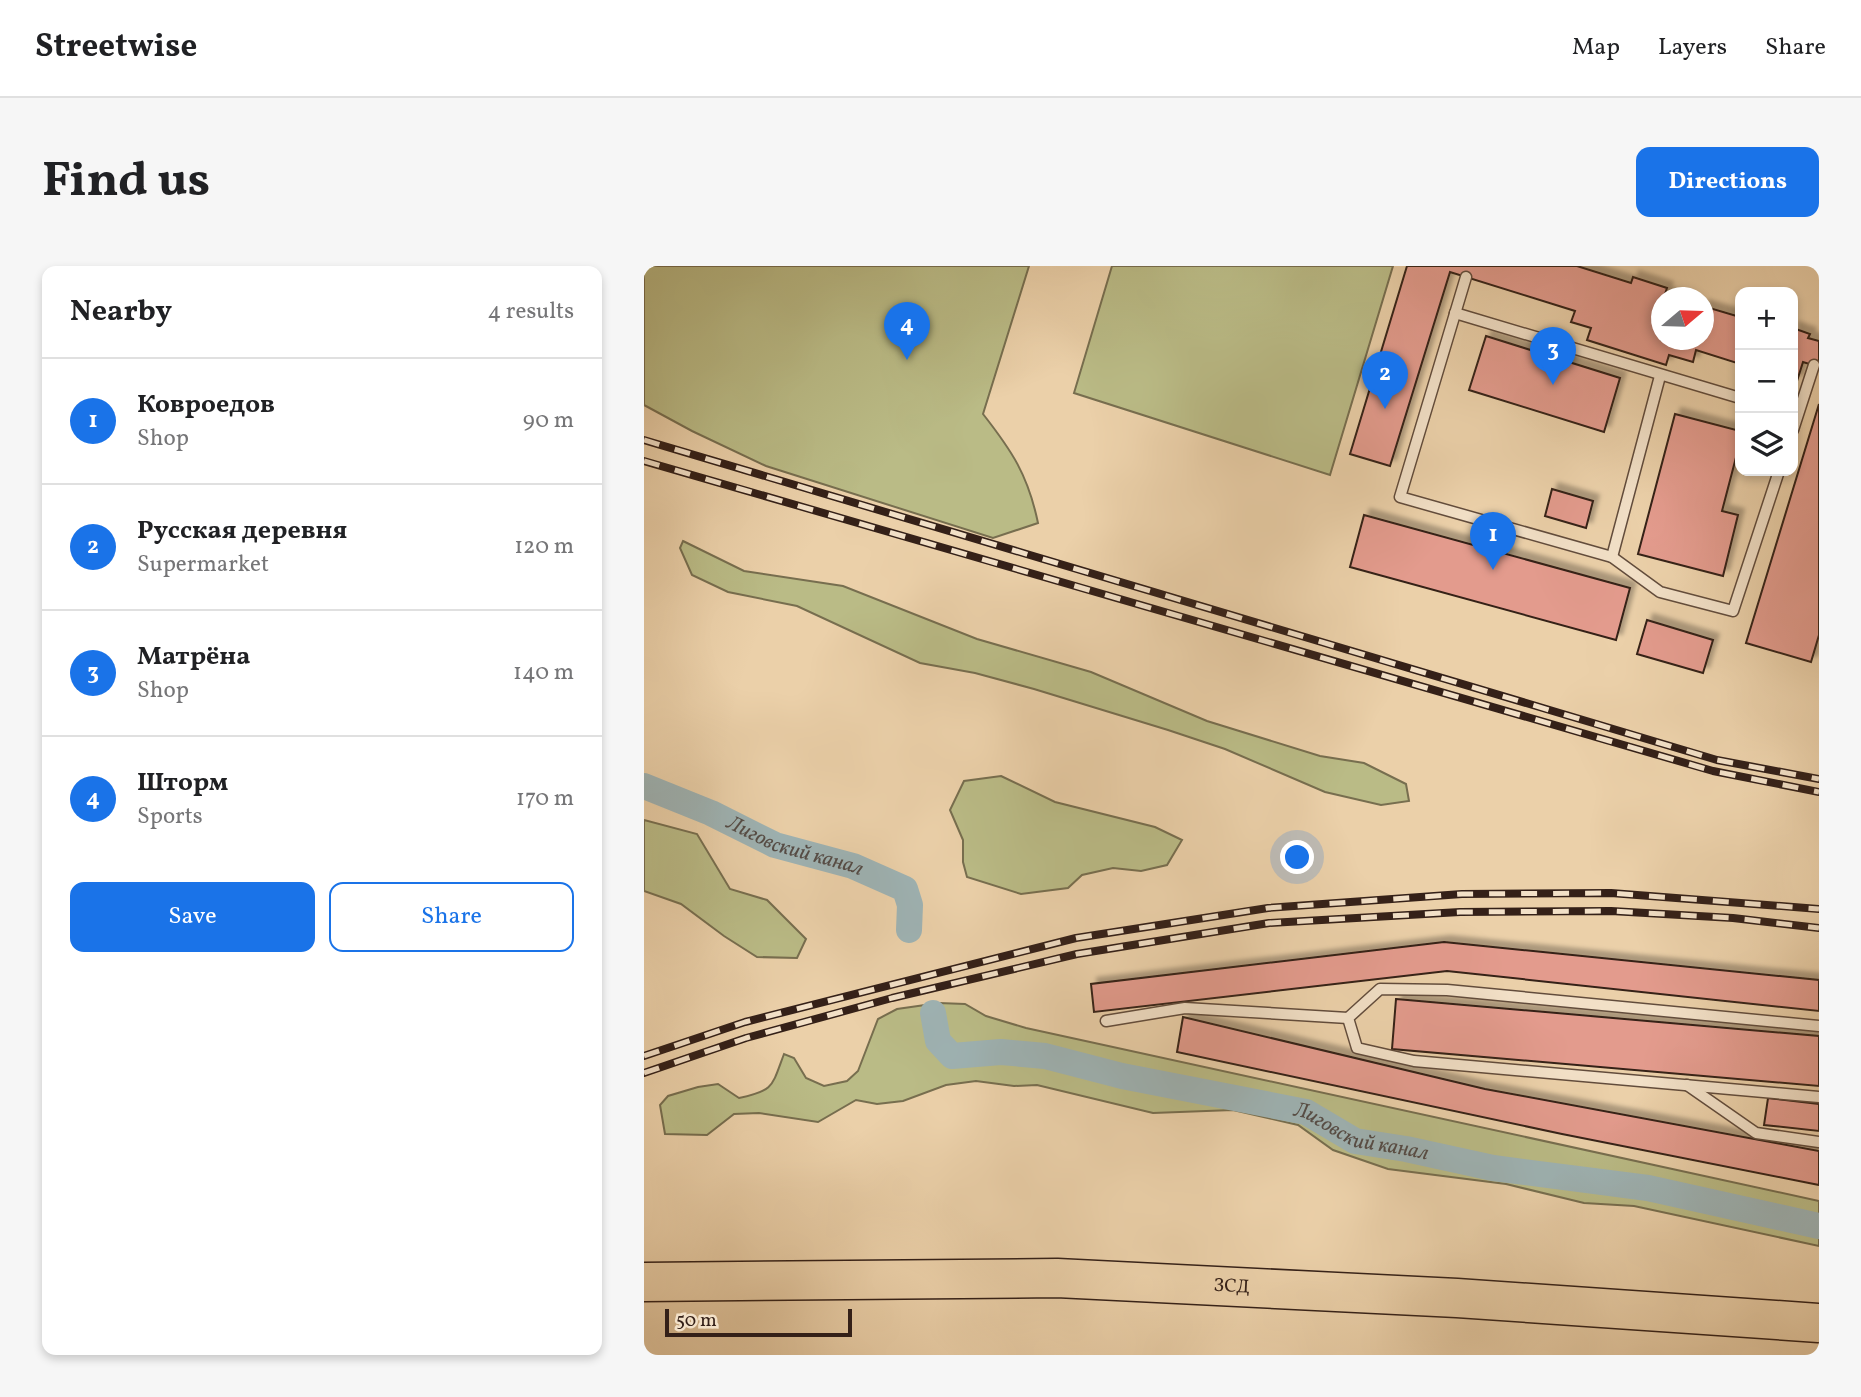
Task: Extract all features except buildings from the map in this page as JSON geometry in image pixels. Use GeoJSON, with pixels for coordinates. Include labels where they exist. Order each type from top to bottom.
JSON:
{"type":"FeatureCollection","features":[{"type":"Feature","properties":{"kind":"highway","name":"ЗСД"},"geometry":{"type":"LineString","coordinates":[[644,1282],[1057,1278],[1457,1298],[1819,1323]]}},
{"type":"Feature","properties":{"kind":"lane"},"geometry":{"type":"LineString","coordinates":[[1466,277],[1400,497],[1612,557],[1660,592],[1733,611],[1777,476]]}},
{"type":"Feature","properties":{"kind":"lane"},"geometry":{"type":"LineString","coordinates":[[1455,313],[1735,397]]}},
{"type":"Feature","properties":{"kind":"lane"},"geometry":{"type":"LineString","coordinates":[[1795,413],[1814,365]]}},
{"type":"Feature","properties":{"kind":"lane"},"geometry":{"type":"LineString","coordinates":[[1612,557],[1660,376]]}},
{"type":"Feature","properties":{"kind":"lane"},"geometry":{"type":"LineString","coordinates":[[1106,1021],[1185,1008],[1348,1018],[1380,989],[1447,990],[1819,1026]]}},
{"type":"Feature","properties":{"kind":"lane"},"geometry":{"type":"LineString","coordinates":[[1348,1018],[1357,1048],[1415,1061],[1819,1097]]}},
{"type":"Feature","properties":{"kind":"lane"},"geometry":{"type":"LineString","coordinates":[[1686,1085],[1756,1133],[1819,1142]]}},
{"type":"Feature","properties":{"kind":"green space"},"geometry":{"type":"Polygon","coordinates":[[[644,266],[1029,266],[983,414],[1018,464],[1038,523],[993,538],[766,466],[644,405],[644,266]]]}},
{"type":"Feature","properties":{"kind":"green space"},"geometry":{"type":"Polygon","coordinates":[[[1112,266],[1393,266],[1330,475],[1074,393],[1112,266]]]}},
{"type":"Feature","properties":{"kind":"green space"},"geometry":{"type":"Polygon","coordinates":[[[683,541],[744,571],[843,586],[977,639],[1091,672],[1207,721],[1320,756],[1364,763],[1406,784],[1409,801],[1381,805],[1325,792],[1225,749],[1168,730],[975,673],[920,663],[797,606],[728,592],[692,575],[680,548],[683,541]]]}},
{"type":"Feature","properties":{"kind":"green space"},"geometry":{"type":"Polygon","coordinates":[[[1001,776],[1055,802],[1155,827],[1182,840],[1167,865],[1141,871],[1113,868],[1082,875],[1068,888],[1021,894],[967,877],[963,862],[963,840],[950,810],[964,781],[1001,776]]]}},
{"type":"Feature","properties":{"kind":"green space"},"geometry":{"type":"Polygon","coordinates":[[[644,820],[697,834],[730,889],[767,900],[806,939],[797,958],[757,957],[681,904],[644,891],[644,820]]]}},
{"type":"Feature","properties":{"kind":"green space"},"geometry":{"type":"Polygon","coordinates":[[[939,1003],[965,1004],[986,1016],[1026,1028],[1819,1201],[1819,1246],[1634,1206],[1584,1203],[1506,1184],[1388,1169],[1333,1150],[1298,1125],[1233,1110],[1153,1113],[1037,1085],[1014,1086],[976,1081],[946,1085],[903,1101],[877,1104],[856,1100],[818,1122],[759,1113],[734,1114],[707,1135],[665,1134],[660,1105],[668,1096],[718,1084],[739,1098],[759,1093],[774,1080],[784,1054],[794,1058],[806,1078],[824,1086],[847,1081],[858,1071],[878,1019],[897,1009],[939,1003]]]}},
{"type":"Feature","properties":{"kind":"waterway","name":"Лиговский канал"},"geometry":{"type":"LineString","coordinates":[[644,786],[711,813],[775,845],[853,866],[905,889],[910,905],[909,930]]}},
{"type":"Feature","properties":{"kind":"waterway","name":"Лиговский канал"},"geometry":{"type":"LineString","coordinates":[[933,1013],[938,1041],[952,1056],[1001,1052],[1045,1056],[1122,1076],[1306,1112],[1355,1141],[1493,1168],[1648,1188],[1819,1226]]}},
{"type":"Feature","properties":{"kind":"railway"},"geometry":{"type":"LineString","coordinates":[[644,440],[1717,760],[1819,779]]}},
{"type":"Feature","properties":{"kind":"railway"},"geometry":{"type":"LineString","coordinates":[[644,461],[1713,771],[1819,792]]}},
{"type":"Feature","properties":{"kind":"railway"},"geometry":{"type":"LineString","coordinates":[[644,1056],[745,1022],[1076,938],[1268,908],[1462,894],[1611,893],[1819,909]]}},
{"type":"Feature","properties":{"kind":"railway"},"geometry":{"type":"LineString","coordinates":[[644,1073],[746,1038],[892,998],[1077,954],[1269,923],[1460,912],[1611,911],[1733,918],[1819,928]]}},
{"type":"Feature","properties":{"kind":"place","name":"Шторм"},"geometry":{"type":"Point","coordinates":[907,360]}},
{"type":"Feature","properties":{"kind":"place","name":"Матрёна"},"geometry":{"type":"Point","coordinates":[1553,385]}},
{"type":"Feature","properties":{"kind":"place","name":"Русская деревня"},"geometry":{"type":"Point","coordinates":[1385,409]}},
{"type":"Feature","properties":{"kind":"place","name":"Ковроедов"},"geometry":{"type":"Point","coordinates":[1493,570]}}]}
